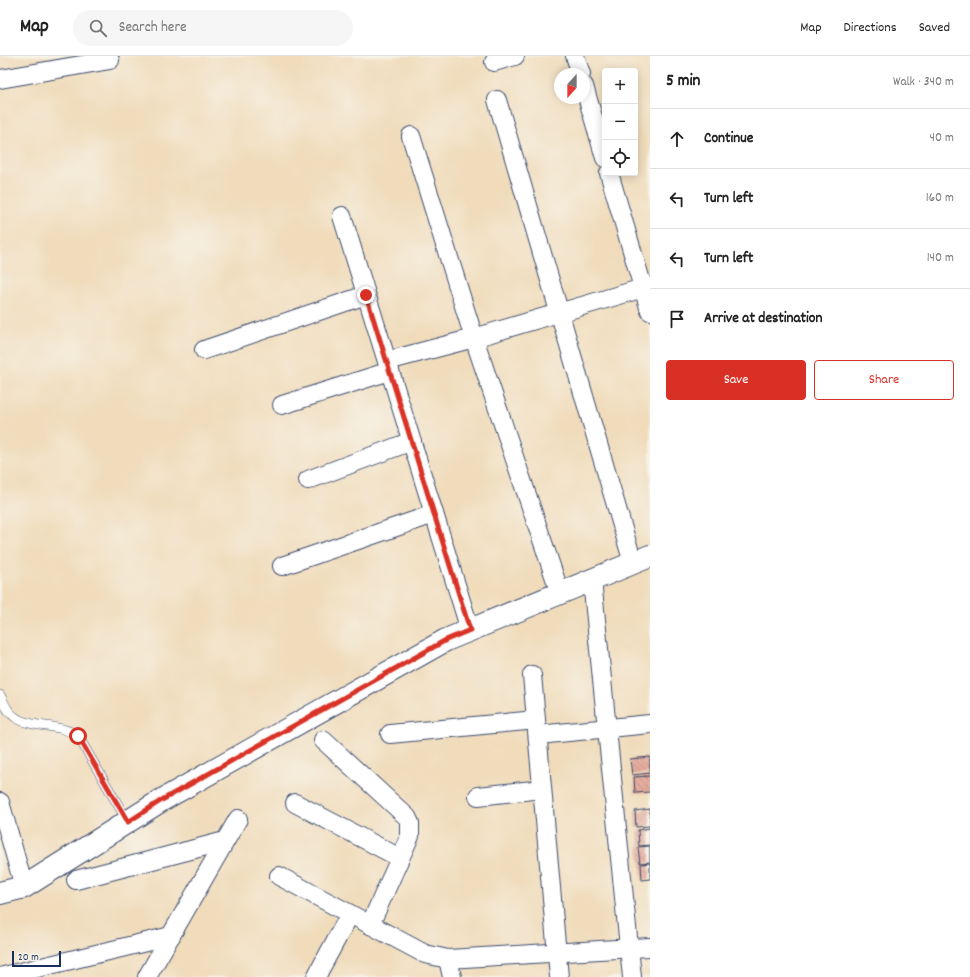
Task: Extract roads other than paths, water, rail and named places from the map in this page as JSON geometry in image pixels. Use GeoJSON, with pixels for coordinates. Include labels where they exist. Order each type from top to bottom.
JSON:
{"type":"FeatureCollection","features":[{"type":"Feature","properties":{"kind":"street"},"geometry":{"type":"LineString","coordinates":[[494,62],[515,56]]}},
{"type":"Feature","properties":{"kind":"street"},"geometry":{"type":"LineString","coordinates":[[575,56],[579,68]]}},
{"type":"Feature","properties":{"kind":"street"},"geometry":{"type":"LineString","coordinates":[[0,79],[110,60]]}},
{"type":"Feature","properties":{"kind":"street"},"geometry":{"type":"LineString","coordinates":[[0,893],[24,887],[162,800],[446,640],[641,559],[560,312],[497,100]]}},
{"type":"Feature","properties":{"kind":"street"},"geometry":{"type":"LineString","coordinates":[[589,104],[602,148]]}},
{"type":"Feature","properties":{"kind":"street"},"geometry":{"type":"LineString","coordinates":[[411,136],[474,338],[560,593]]}},
{"type":"Feature","properties":{"kind":"street"},"geometry":{"type":"LineString","coordinates":[[610,176],[646,288],[650,311]]}},
{"type":"Feature","properties":{"kind":"street"},"geometry":{"type":"LineString","coordinates":[[342,216],[470,630]]}},
{"type":"Feature","properties":{"kind":"street"},"geometry":{"type":"LineString","coordinates":[[282,405],[388,366],[474,338],[646,288]]}},
{"type":"Feature","properties":{"kind":"street"},"geometry":{"type":"LineString","coordinates":[[204,350],[366,295]]}},
{"type":"Feature","properties":{"kind":"street"},"geometry":{"type":"LineString","coordinates":[[308,480],[412,441]]}},
{"type":"Feature","properties":{"kind":"street"},"geometry":{"type":"LineString","coordinates":[[282,566],[434,514]]}},
{"type":"Feature","properties":{"kind":"street"},"geometry":{"type":"LineString","coordinates":[[592,580],[632,977]]}},
{"type":"Feature","properties":{"kind":"street"},"geometry":{"type":"LineString","coordinates":[[532,675],[559,977]]}},
{"type":"Feature","properties":{"kind":"street"},"geometry":{"type":"LineString","coordinates":[[390,734],[537,727],[607,728],[650,724]]}},
{"type":"Feature","properties":{"kind":"street"},"geometry":{"type":"LineString","coordinates":[[323,740],[407,817],[411,830],[370,925]]}},
{"type":"Feature","properties":{"kind":"street"},"geometry":{"type":"LineString","coordinates":[[478,796],[542,790]]}},
{"type":"Feature","properties":{"kind":"street"},"geometry":{"type":"LineString","coordinates":[[0,802],[24,887]]}},
{"type":"Feature","properties":{"kind":"street"},"geometry":{"type":"LineString","coordinates":[[295,803],[400,858]]}},
{"type":"Feature","properties":{"kind":"street"},"geometry":{"type":"LineString","coordinates":[[147,977],[238,819]]}},
{"type":"Feature","properties":{"kind":"street"},"geometry":{"type":"LineString","coordinates":[[76,880],[225,841]]}},
{"type":"Feature","properties":{"kind":"street"},"geometry":{"type":"LineString","coordinates":[[279,876],[425,954],[448,959],[650,947]]}},
{"type":"Feature","properties":{"kind":"street"},"geometry":{"type":"LineString","coordinates":[[316,977],[350,914]]}},
{"type":"Feature","properties":{"kind":"street"},"geometry":{"type":"LineString","coordinates":[[0,977],[171,936]]}},
{"type":"Feature","properties":{"kind":"street"},"geometry":{"type":"LineString","coordinates":[[448,959],[452,977]]}},
{"type":"Feature","properties":{"kind":"lane"},"geometry":{"type":"LineString","coordinates":[[0,695],[8,711],[15,718],[24,722],[71,730],[78,736],[128,822]]}}]}
